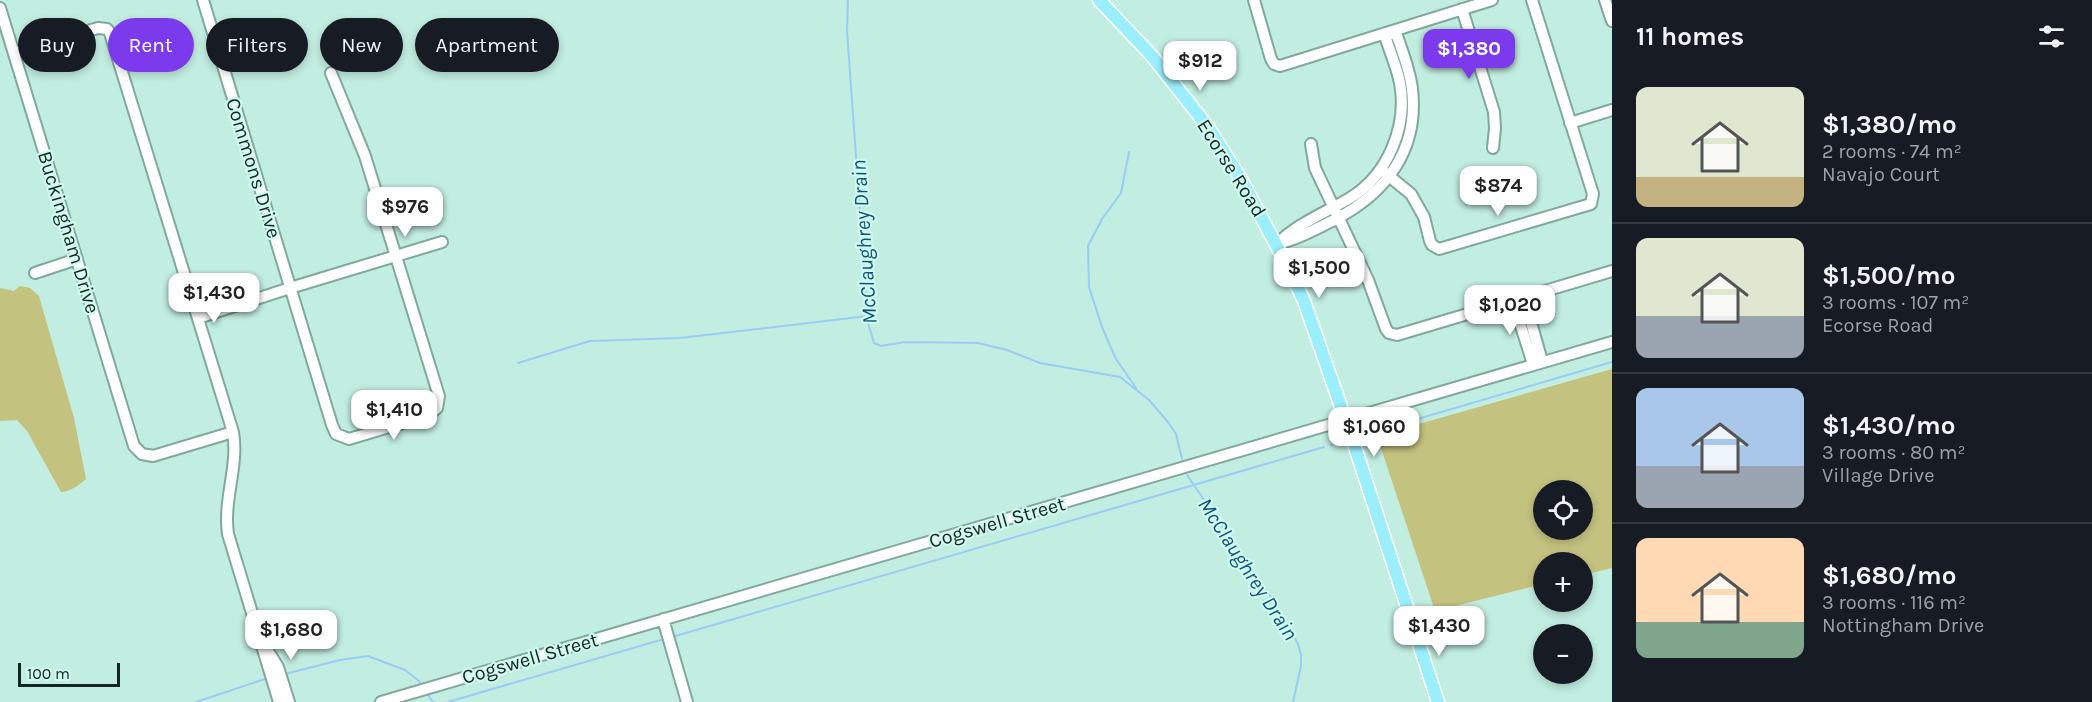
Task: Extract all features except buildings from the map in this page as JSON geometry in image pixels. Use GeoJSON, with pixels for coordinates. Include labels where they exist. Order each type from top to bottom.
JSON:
{"type":"FeatureCollection","features":[{"type":"Feature","properties":{"kind":"main road","name":"Ecorse Road"},"geometry":{"type":"LineString","coordinates":[[1099,0],[1152,56],[1208,128],[1241,179],[1277,244],[1304,302],[1438,702]]}},
{"type":"Feature","properties":{"kind":"street","name":"Commons Drive"},"geometry":{"type":"LineString","coordinates":[[203,0],[332,425],[340,437],[352,439],[429,415],[437,408],[439,402],[438,392],[396,255]]}},
{"type":"Feature","properties":{"kind":"street"},"geometry":{"type":"LineString","coordinates":[[1254,0],[1271,59],[1283,65],[1492,0]]}},
{"type":"Feature","properties":{"kind":"street"},"geometry":{"type":"LineString","coordinates":[[1385,173],[1405,188],[1417,202],[1424,217],[1430,241],[1435,248],[1439,249],[1590,204],[1593,194],[1532,0]]}},
{"type":"Feature","properties":{"kind":"street"},"geometry":{"type":"LineString","coordinates":[[1605,0],[1612,21]]}},
{"type":"Feature","properties":{"kind":"street","name":"Buckingham Drive"},"geometry":{"type":"LineString","coordinates":[[0,8],[132,441],[142,454],[153,456],[232,432]]}},
{"type":"Feature","properties":{"kind":"street"},"geometry":{"type":"LineString","coordinates":[[1462,9],[1494,112],[1493,148]]}},
{"type":"Feature","properties":{"kind":"street"},"geometry":{"type":"LineString","coordinates":[[14,53],[98,28],[107,29],[112,36],[236,447],[226,513],[227,525],[230,542],[279,702]]}},
{"type":"Feature","properties":{"kind":"street"},"geometry":{"type":"LineString","coordinates":[[1277,244],[1290,231],[1336,212],[1385,173],[1398,134],[1402,110],[1400,85],[1386,39],[1390,32]]}},
{"type":"Feature","properties":{"kind":"street"},"geometry":{"type":"LineString","coordinates":[[331,73],[365,156],[396,255]]}},
{"type":"Feature","properties":{"kind":"street"},"geometry":{"type":"LineString","coordinates":[[1570,123],[1612,110]]}},
{"type":"Feature","properties":{"kind":"street"},"geometry":{"type":"LineString","coordinates":[[1311,144],[1315,168],[1364,270],[1389,333],[1396,335],[1612,271]]}},
{"type":"Feature","properties":{"kind":"street"},"geometry":{"type":"LineString","coordinates":[[198,318],[442,242]]}},
{"type":"Feature","properties":{"kind":"street"},"geometry":{"type":"LineString","coordinates":[[35,273],[77,259]]}},
{"type":"Feature","properties":{"kind":"street"},"geometry":{"type":"LineString","coordinates":[[1519,299],[1538,362]]}},
{"type":"Feature","properties":{"kind":"street","name":"Cogswell Street"},"geometry":{"type":"LineString","coordinates":[[381,702],[1612,342]]}},
{"type":"Feature","properties":{"kind":"street"},"geometry":{"type":"LineString","coordinates":[[663,619],[687,702]]}},
{"type":"Feature","properties":{"kind":"street"},"geometry":{"type":"LineString","coordinates":[[259,638],[275,659],[290,702]]}},
{"type":"Feature","properties":{"kind":"shaded area"},"geometry":{"type":"Polygon","coordinates":[[[20,286],[30,288],[39,296],[74,418],[86,479],[74,488],[61,492],[27,431],[17,420],[0,421],[0,288],[14,291],[20,286]]]}},
{"type":"Feature","properties":{"kind":"shaded area"},"geometry":{"type":"Polygon","coordinates":[[[1612,369],[1612,568],[1593,573],[1593,552],[1533,552],[1533,586],[1435,611],[1377,436],[1612,369]]]}},
{"type":"Feature","properties":{"kind":"waterway","name":"McClaughrey Drain"},"geometry":{"type":"LineString","coordinates":[[848,0],[847,31],[868,323],[874,343],[881,346],[905,342],[978,343],[1007,350],[1040,363],[1120,377],[1149,400],[1168,422],[1176,434],[1182,459]]}},
{"type":"Feature","properties":{"kind":"waterway"},"geometry":{"type":"LineString","coordinates":[[1129,152],[1121,193],[1102,219],[1088,246],[1089,287],[1102,327],[1116,359],[1136,388]]}},
{"type":"Feature","properties":{"kind":"waterway"},"geometry":{"type":"LineString","coordinates":[[518,363],[590,341],[680,338],[868,316]]}},
{"type":"Feature","properties":{"kind":"waterway"},"geometry":{"type":"LineString","coordinates":[[1356,437],[1612,362]]}},
{"type":"Feature","properties":{"kind":"waterway"},"geometry":{"type":"LineString","coordinates":[[1331,445],[1347,440]]}},
{"type":"Feature","properties":{"kind":"waterway"},"geometry":{"type":"LineString","coordinates":[[672,637],[1324,447]]}},
{"type":"Feature","properties":{"kind":"waterway","name":"McClaughrey Drain"},"geometry":{"type":"LineString","coordinates":[[1187,475],[1279,609],[1298,644],[1301,666],[1293,702]]}},
{"type":"Feature","properties":{"kind":"waterway"},"geometry":{"type":"LineString","coordinates":[[448,702],[664,639]]}},
{"type":"Feature","properties":{"kind":"waterway"},"geometry":{"type":"LineString","coordinates":[[285,674],[340,660],[368,656],[405,670],[423,687]]}},
{"type":"Feature","properties":{"kind":"waterway"},"geometry":{"type":"LineString","coordinates":[[196,702],[268,678]]}},
{"type":"Feature","properties":{"kind":"waterway"},"geometry":{"type":"LineString","coordinates":[[426,692],[433,702]]}}]}
